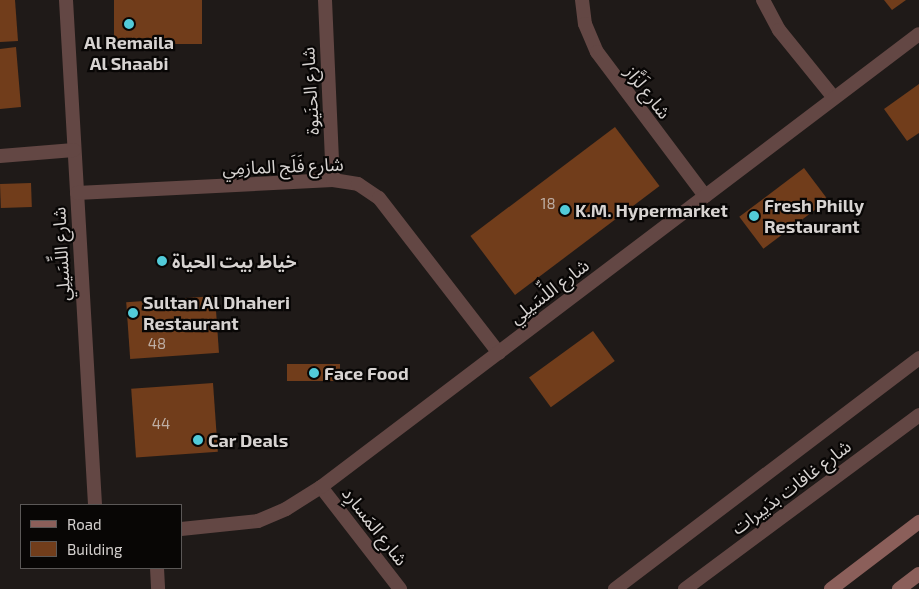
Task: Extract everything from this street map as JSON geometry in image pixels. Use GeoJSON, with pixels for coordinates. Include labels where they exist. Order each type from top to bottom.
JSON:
{"type":"FeatureCollection","features":[{"type":"Feature","properties":{"kind":"main road"},"geometry":{"type":"LineString","coordinates":[[831,589],[919,522]]}},
{"type":"Feature","properties":{"kind":"main road"},"geometry":{"type":"LineString","coordinates":[[899,589],[919,574]]}},
{"type":"Feature","properties":{"kind":"street","name":"شارع اللِّسَيلِي"},"geometry":{"type":"LineString","coordinates":[[66,0],[95,504]]}},
{"type":"Feature","properties":{"kind":"street","name":"شارع الحنَيوة"},"geometry":{"type":"LineString","coordinates":[[325,0],[333,180]]}},
{"type":"Feature","properties":{"kind":"street","name":"شارع لَزَّاز"},"geometry":{"type":"LineString","coordinates":[[582,0],[585,24],[597,52],[705,196]]}},
{"type":"Feature","properties":{"kind":"street"},"geometry":{"type":"LineString","coordinates":[[763,0],[779,30],[834,98]]}},
{"type":"Feature","properties":{"kind":"street","name":"شارع اللِّسَيلِي"},"geometry":{"type":"LineString","coordinates":[[182,529],[258,521],[286,509],[321,487],[919,34]]}},
{"type":"Feature","properties":{"kind":"street"},"geometry":{"type":"LineString","coordinates":[[0,156],[74,150]]}},
{"type":"Feature","properties":{"kind":"street","name":"شارع فَلَج المازمِي"},"geometry":{"type":"LineString","coordinates":[[77,193],[333,180],[358,184],[379,198],[499,353]]}},
{"type":"Feature","properties":{"kind":"street"},"geometry":{"type":"LineString","coordinates":[[615,589],[919,358]]}},
{"type":"Feature","properties":{"kind":"street","name":"شارع غافات بدَييرات"},"geometry":{"type":"LineString","coordinates":[[686,589],[919,415]]}},
{"type":"Feature","properties":{"kind":"street","name":"شارع المَسارِد"},"geometry":{"type":"LineString","coordinates":[[321,487],[400,589]]}},
{"type":"Feature","properties":{"kind":"street"},"geometry":{"type":"LineString","coordinates":[[157,569],[158,589]]}},
{"type":"Feature","properties":{"kind":"building"},"geometry":{"type":"Polygon","coordinates":[[[0,0],[15,0],[18,41],[0,42],[0,0]]]}},
{"type":"Feature","properties":{"kind":"building"},"geometry":{"type":"Polygon","coordinates":[[[114,0],[202,0],[202,44],[114,44],[114,0]]]}},
{"type":"Feature","properties":{"kind":"building"},"geometry":{"type":"Polygon","coordinates":[[[884,0],[906,0],[892,10],[884,0]]]}},
{"type":"Feature","properties":{"kind":"building"},"geometry":{"type":"Polygon","coordinates":[[[16,47],[21,107],[0,109],[0,49],[16,47]]]}},
{"type":"Feature","properties":{"kind":"building"},"geometry":{"type":"Polygon","coordinates":[[[919,84],[919,133],[907,141],[884,109],[919,84]]]}},
{"type":"Feature","properties":{"kind":"building","name":"K.M. Hypermarket"},"geometry":{"type":"Polygon","coordinates":[[[615,127],[660,186],[515,295],[470,236],[615,127]]]}},
{"type":"Feature","properties":{"kind":"building"},"geometry":{"type":"Polygon","coordinates":[[[804,168],[828,200],[763,249],[739,217],[804,168]]]}},
{"type":"Feature","properties":{"kind":"building"},"geometry":{"type":"Polygon","coordinates":[[[31,183],[32,207],[1,208],[0,184],[31,183]]]}},
{"type":"Feature","properties":{"kind":"building"},"geometry":{"type":"Polygon","coordinates":[[[215,296],[219,353],[130,359],[126,302],[215,296]]]}},
{"type":"Feature","properties":{"kind":"building"},"geometry":{"type":"Polygon","coordinates":[[[593,331],[615,361],[551,407],[529,377],[593,331]]]}},
{"type":"Feature","properties":{"kind":"building","name":"Face Food"},"geometry":{"type":"Polygon","coordinates":[[[287,364],[340,364],[340,381],[287,381],[287,364]]]}},
{"type":"Feature","properties":{"kind":"building"},"geometry":{"type":"Polygon","coordinates":[[[213,383],[218,452],[136,458],[131,389],[213,383]]]}},
{"type":"Feature","properties":{"kind":"place","name":"Al Remaila Al Shaabi"},"geometry":{"type":"Point","coordinates":[129,24]}},
{"type":"Feature","properties":{"kind":"place","name":"K.M. Hypermarket"},"geometry":{"type":"Point","coordinates":[565,210]}},
{"type":"Feature","properties":{"kind":"place","name":"Fresh Philly Restaurant"},"geometry":{"type":"Point","coordinates":[754,216]}},
{"type":"Feature","properties":{"kind":"place","name":"خياط بيت الحياة"},"geometry":{"type":"Point","coordinates":[162,261]}},
{"type":"Feature","properties":{"kind":"place","name":"Sultan Al Dhaheri Restaurant"},"geometry":{"type":"Point","coordinates":[133,313]}},
{"type":"Feature","properties":{"kind":"place","name":"Face Food"},"geometry":{"type":"Point","coordinates":[314,373]}},
{"type":"Feature","properties":{"kind":"place","name":"Car Deals"},"geometry":{"type":"Point","coordinates":[198,440]}}]}
